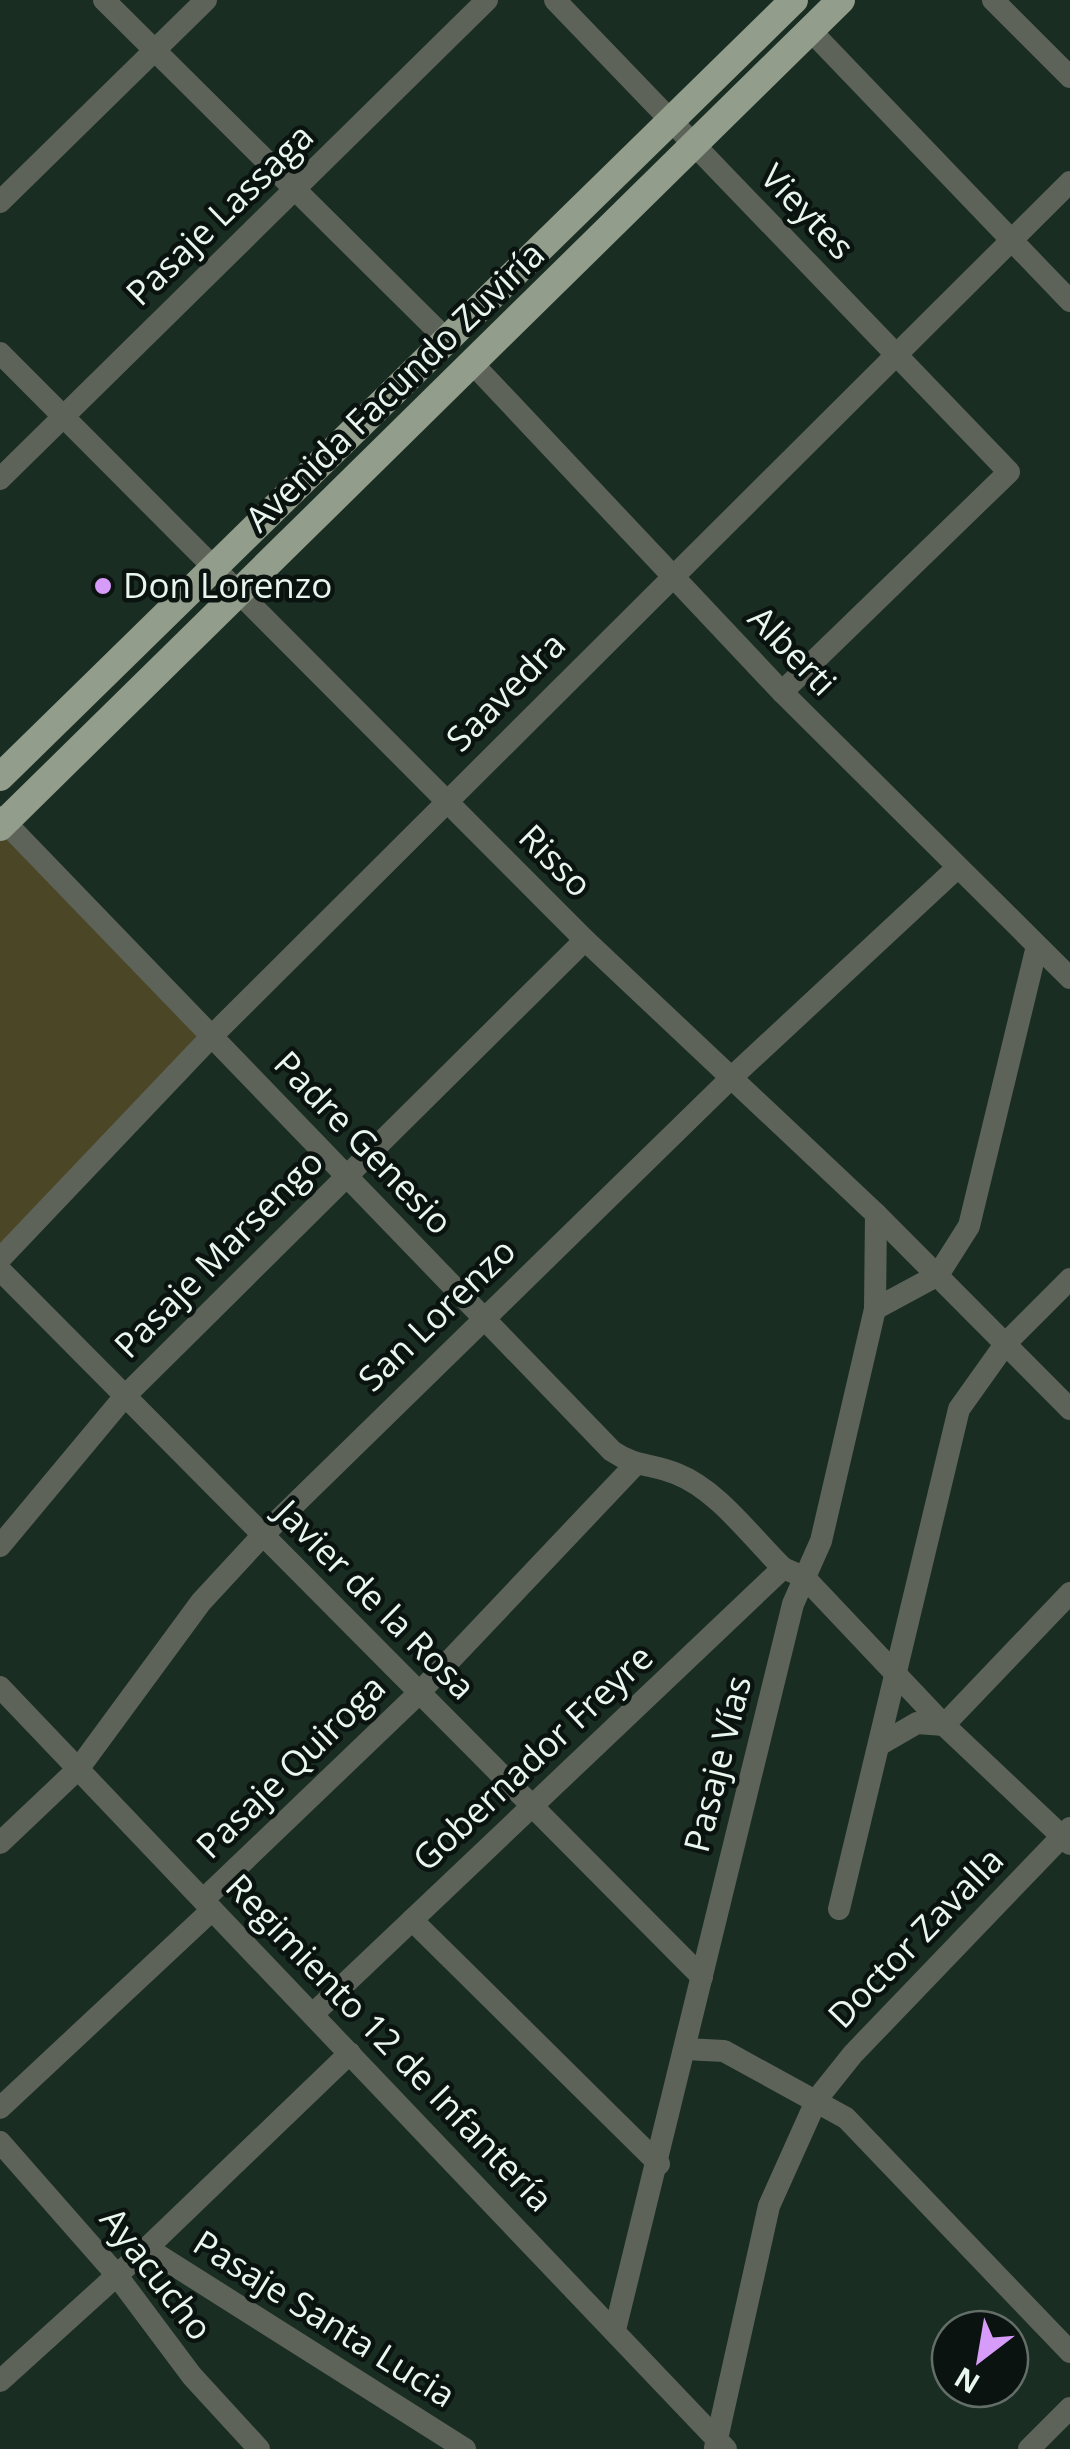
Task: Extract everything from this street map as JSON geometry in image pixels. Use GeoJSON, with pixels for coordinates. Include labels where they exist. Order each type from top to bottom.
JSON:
{"type":"FeatureCollection","features":[{"type":"Feature","properties":{"kind":"main road","name":"Avenida Facundo Zuviría"},"geometry":{"type":"LineString","coordinates":[[0,778],[794,0]]}},
{"type":"Feature","properties":{"kind":"main road","name":"Avenida Facundo Zuviría"},"geometry":{"type":"LineString","coordinates":[[2,822],[841,0]]}},
{"type":"Feature","properties":{"kind":"street"},"geometry":{"type":"LineString","coordinates":[[104,0],[448,342]]}},
{"type":"Feature","properties":{"kind":"street"},"geometry":{"type":"LineString","coordinates":[[0,202],[206,0]]}},
{"type":"Feature","properties":{"kind":"street","name":"Pasaje Lassaga"},"geometry":{"type":"LineString","coordinates":[[0,479],[487,0]]}},
{"type":"Feature","properties":{"kind":"street","name":"Vieytes"},"geometry":{"type":"LineString","coordinates":[[555,0],[675,119],[696,146],[1009,472],[782,692]]}},
{"type":"Feature","properties":{"kind":"street"},"geometry":{"type":"LineString","coordinates":[[993,0],[1070,77]]}},
{"type":"Feature","properties":{"kind":"street"},"geometry":{"type":"LineString","coordinates":[[810,30],[1070,300]]}},
{"type":"Feature","properties":{"kind":"street","name":"Saavedra"},"geometry":{"type":"LineString","coordinates":[[0,1259],[211,1036],[1070,182]]}},
{"type":"Feature","properties":{"kind":"street","name":"Risso"},"geometry":{"type":"LineString","coordinates":[[0,352],[585,940],[876,1214],[1070,1408]]}},
{"type":"Feature","properties":{"kind":"street","name":"Alberti"},"geometry":{"type":"LineString","coordinates":[[472,364],[782,692],[1070,978]]}},
{"type":"Feature","properties":{"kind":"street","name":"Padre Genesio"},"geometry":{"type":"LineString","coordinates":[[2,822],[612,1450],[634,1466],[676,1473],[700,1487],[794,1572],[944,1725],[1067,1836]]}},
{"type":"Feature","properties":{"kind":"street","name":"San Lorenzo"},"geometry":{"type":"LineString","coordinates":[[0,1843],[79,1768],[201,1602],[262,1536],[731,1078],[957,868]]}},
{"type":"Feature","properties":{"kind":"street","name":"Pasaje Marsengo"},"geometry":{"type":"LineString","coordinates":[[0,1546],[125,1396],[585,940]]}},
{"type":"Feature","properties":{"kind":"street"},"geometry":{"type":"LineString","coordinates":[[875,1308],[938,1275],[969,1226],[1037,946]]}},
{"type":"Feature","properties":{"kind":"street","name":"Pasaje Vías"},"geometry":{"type":"LineString","coordinates":[[616,2330],[792,1604],[794,1572],[821,1541],[875,1308],[876,1214]]}},
{"type":"Feature","properties":{"kind":"street","name":"Javier de la Rosa"},"geometry":{"type":"LineString","coordinates":[[0,1270],[702,1977]]}},
{"type":"Feature","properties":{"kind":"street"},"geometry":{"type":"LineString","coordinates":[[839,1910],[958,1410],[1006,1343],[1070,1279]]}},
{"type":"Feature","properties":{"kind":"street","name":"Pasaje Quiroga"},"geometry":{"type":"LineString","coordinates":[[0,2108],[418,1694],[634,1466]]}},
{"type":"Feature","properties":{"kind":"street","name":"Gobernador Freyre"},"geometry":{"type":"LineString","coordinates":[[313,2014],[794,1572]]}},
{"type":"Feature","properties":{"kind":"street"},"geometry":{"type":"LineString","coordinates":[[879,1745],[917,1724],[944,1725],[1070,1593]]}},
{"type":"Feature","properties":{"kind":"street","name":"Regimiento 12 de Infantería"},"geometry":{"type":"LineString","coordinates":[[0,1687],[616,2330],[719,2446]]}},
{"type":"Feature","properties":{"kind":"street","name":"Doctor Zavalla"},"geometry":{"type":"LineString","coordinates":[[816,2099],[853,2054],[1067,1836]]}},
{"type":"Feature","properties":{"kind":"street"},"geometry":{"type":"LineString","coordinates":[[412,1920],[659,2164]]}},
{"type":"Feature","properties":{"kind":"street"},"geometry":{"type":"LineString","coordinates":[[686,2048],[724,2051],[846,2118],[1070,2352]]}},
{"type":"Feature","properties":{"kind":"street"},"geometry":{"type":"LineString","coordinates":[[0,2381],[147,2248],[350,2052]]}},
{"type":"Feature","properties":{"kind":"street"},"geometry":{"type":"LineString","coordinates":[[719,2446],[770,2206],[792,2147],[816,2099]]}},
{"type":"Feature","properties":{"kind":"street","name":"Ayacucho"},"geometry":{"type":"LineString","coordinates":[[0,2142],[115,2274],[192,2376],[260,2449]]}},
{"type":"Feature","properties":{"kind":"street","name":"Pasaje Santa Lucia"},"geometry":{"type":"LineString","coordinates":[[147,2248],[464,2449]]}},
{"type":"Feature","properties":{"kind":"street"},"geometry":{"type":"LineString","coordinates":[[1029,2449],[1070,2408]]}},
{"type":"Feature","properties":{"kind":"shaded area"},"geometry":{"type":"Polygon","coordinates":[[[0,831],[208,1037],[0,1252],[0,831]]]}},
{"type":"Feature","properties":{"kind":"place","name":"Don Lorenzo"},"geometry":{"type":"Point","coordinates":[103,586]}}]}
